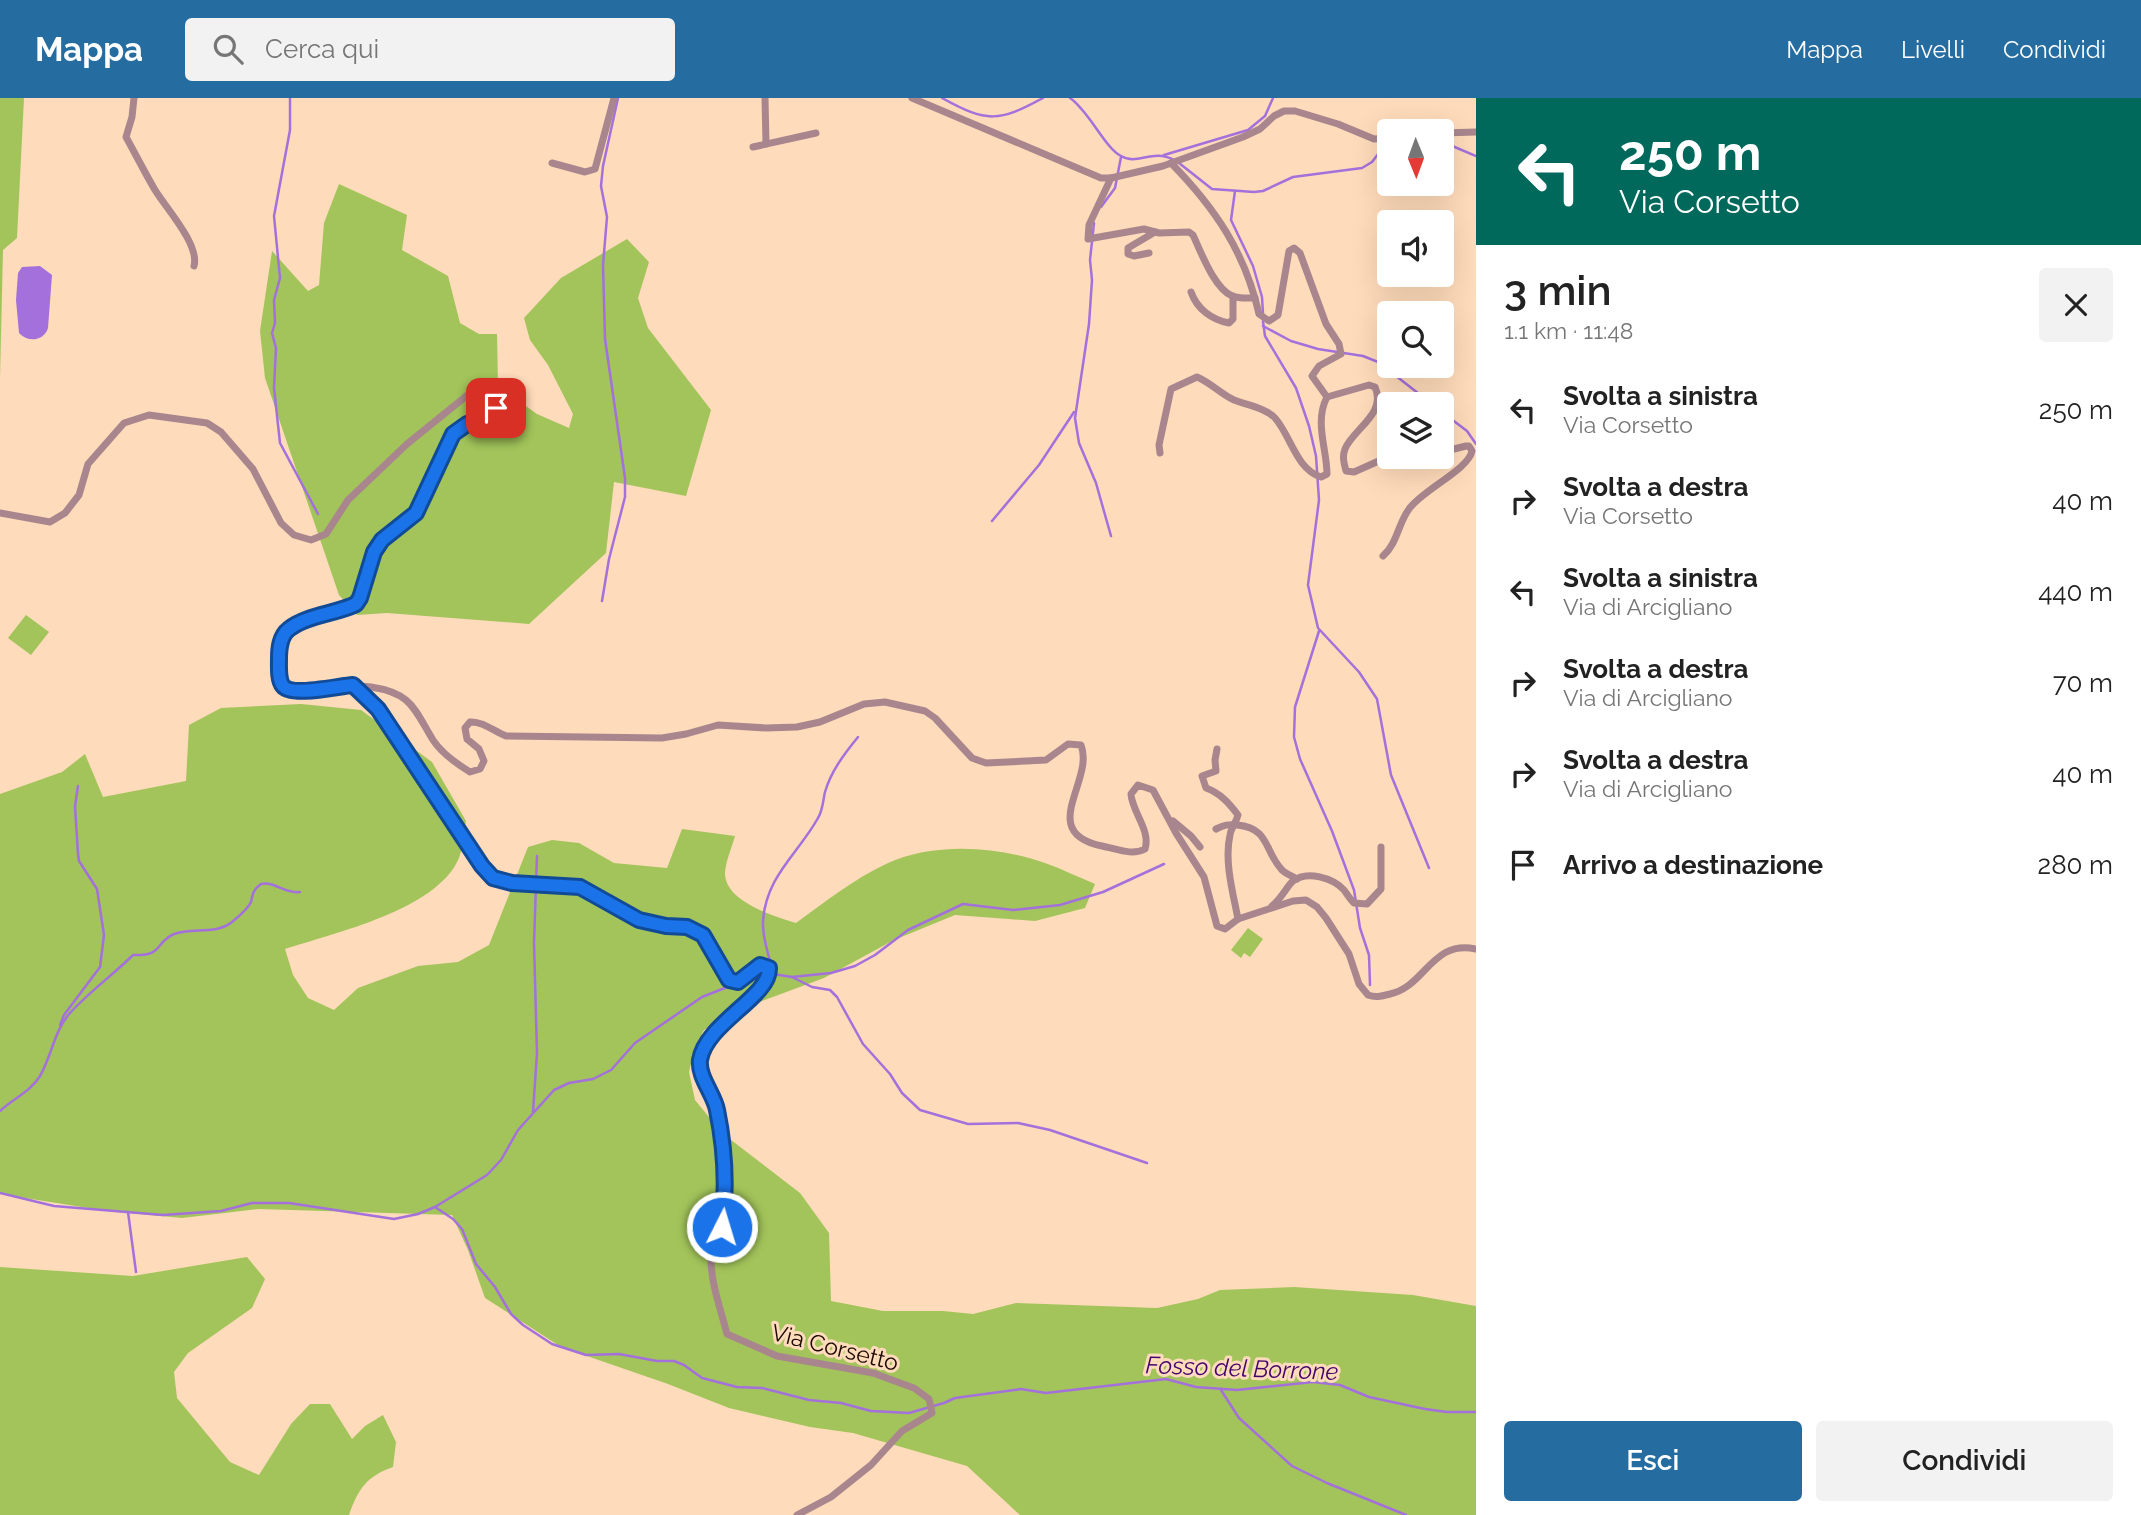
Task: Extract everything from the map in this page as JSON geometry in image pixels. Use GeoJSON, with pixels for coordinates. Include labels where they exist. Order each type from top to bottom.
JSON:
{"type":"FeatureCollection","features":[{"type":"Feature","properties":{"kind":"street"},"geometry":{"type":"LineString","coordinates":[[134,98],[126,137],[156,191],[186,235],[196,261],[194,266]]}},
{"type":"Feature","properties":{"kind":"street"},"geometry":{"type":"LineString","coordinates":[[552,163],[585,172],[594,169],[614,98]]}},
{"type":"Feature","properties":{"kind":"street"},"geometry":{"type":"LineString","coordinates":[[765,98],[766,144]]}},
{"type":"Feature","properties":{"kind":"street"},"geometry":{"type":"LineString","coordinates":[[912,98],[1097,178],[1111,178],[1171,163],[1253,133],[1280,112],[1290,110],[1377,139]]}},
{"type":"Feature","properties":{"kind":"street"},"geometry":{"type":"LineString","coordinates":[[753,147],[816,132]]}},
{"type":"Feature","properties":{"kind":"street"},"geometry":{"type":"LineString","coordinates":[[1454,133],[1476,132]]}},
{"type":"Feature","properties":{"kind":"street"},"geometry":{"type":"LineString","coordinates":[[1171,163],[1218,217],[1237,253],[1259,314],[1269,321],[1278,315],[1289,251],[1294,248],[1300,253],[1326,324],[1339,344],[1341,355],[1319,366],[1312,376],[1327,397]]}},
{"type":"Feature","properties":{"kind":"street"},"geometry":{"type":"LineString","coordinates":[[1111,178],[1089,225],[1088,239],[1138,230],[1191,233],[1208,268],[1226,292],[1233,296],[1255,298]]}},
{"type":"Feature","properties":{"kind":"street"},"geometry":{"type":"LineString","coordinates":[[1149,253],[1134,256],[1128,254],[1128,248],[1155,232]]}},
{"type":"Feature","properties":{"kind":"street"},"geometry":{"type":"LineString","coordinates":[[1191,292],[1200,308],[1229,323],[1233,319],[1233,296]]}},
{"type":"Feature","properties":{"kind":"street"},"geometry":{"type":"LineString","coordinates":[[1160,453],[1159,445],[1171,389],[1191,377],[1197,377],[1231,399],[1274,416],[1304,466],[1313,475],[1321,477],[1327,474],[1322,428],[1323,404],[1327,397],[1364,386],[1375,387],[1376,402],[1367,422],[1346,446],[1343,458],[1346,471],[1354,472],[1377,462]]}},
{"type":"Feature","properties":{"kind":"street"},"geometry":{"type":"LineString","coordinates":[[0,513],[50,522],[65,513],[79,495],[88,464],[98,451],[124,423],[149,415],[207,423],[221,432],[253,469],[281,523],[294,535],[311,540],[326,534],[348,500],[407,444],[470,393],[487,389],[497,396],[496,408],[489,417],[467,424],[453,434],[416,513],[382,540],[374,552],[356,604],[298,623],[285,631],[279,650],[279,670],[283,687],[290,691],[353,685],[375,687],[404,696],[421,716],[435,743],[454,763],[470,772],[480,769],[484,761],[479,749],[467,740],[465,728],[470,722],[477,722],[506,736],[662,738],[715,725],[766,729],[797,727],[820,722],[864,704],[893,703],[925,711],[935,718],[972,758],[986,763],[1046,760],[1068,744],[1081,746],[1084,756],[1071,821],[1075,833],[1088,843],[1133,852],[1145,849],[1147,838],[1131,798],[1132,790],[1138,785],[1148,787],[1156,792],[1167,816],[1204,877],[1217,926],[1225,929],[1238,919],[1301,899],[1317,907],[1349,954],[1359,984],[1368,995],[1374,997],[1404,990],[1436,958],[1462,947],[1476,949]]}},
{"type":"Feature","properties":{"kind":"street"},"geometry":{"type":"LineString","coordinates":[[1383,556],[1391,547],[1408,509],[1466,463],[1472,454],[1471,448],[1466,446],[1454,449]]}},
{"type":"Feature","properties":{"kind":"street","name":"Via Corsetto"},"geometry":{"type":"LineString","coordinates":[[353,685],[378,709],[482,866],[493,878],[512,883],[580,887],[639,920],[687,927],[703,935],[729,980],[738,982],[760,965],[769,968],[763,987],[725,1022],[704,1046],[700,1060],[700,1068],[717,1107],[724,1165],[722,1227],[711,1254],[712,1274],[727,1334],[777,1356],[873,1373],[914,1388],[929,1399],[932,1413],[902,1431],[871,1465],[831,1497],[797,1515]]}},
{"type":"Feature","properties":{"kind":"street"},"geometry":{"type":"LineString","coordinates":[[1217,749],[1214,760],[1216,771],[1202,776],[1206,788],[1228,802],[1238,815],[1236,825],[1230,832],[1229,852],[1238,919]]}},
{"type":"Feature","properties":{"kind":"street"},"geometry":{"type":"LineString","coordinates":[[1167,816],[1200,847]]}},
{"type":"Feature","properties":{"kind":"street"},"geometry":{"type":"LineString","coordinates":[[1216,830],[1228,824],[1248,826],[1256,830],[1267,842],[1284,872],[1297,879]]}},
{"type":"Feature","properties":{"kind":"street"},"geometry":{"type":"LineString","coordinates":[[1266,910],[1281,898],[1291,883],[1312,876],[1331,880],[1344,890],[1354,903],[1367,904],[1381,889],[1381,846]]}},
{"type":"Feature","properties":{"kind":"green space"},"geometry":{"type":"Polygon","coordinates":[[[0,98],[24,98],[17,238],[3,250],[0,378],[0,98]]]}},
{"type":"Feature","properties":{"kind":"green space"},"geometry":{"type":"Polygon","coordinates":[[[339,184],[407,215],[402,250],[448,276],[460,323],[479,334],[497,334],[498,386],[537,414],[569,428],[573,414],[548,365],[530,340],[524,318],[561,278],[627,239],[649,262],[638,298],[648,328],[711,410],[686,496],[614,482],[606,553],[529,624],[387,613],[357,615],[339,595],[265,378],[260,331],[272,251],[308,291],[319,285],[324,223],[339,184]]]}},
{"type":"Feature","properties":{"kind":"green space"},"geometry":{"type":"Polygon","coordinates":[[[26,615],[49,632],[31,655],[8,638],[26,615]]]}},
{"type":"Feature","properties":{"kind":"green space"},"geometry":{"type":"Polygon","coordinates":[[[301,704],[361,710],[432,762],[466,821],[459,858],[447,876],[429,892],[382,917],[285,949],[293,975],[308,998],[334,1010],[358,988],[418,966],[458,962],[489,945],[528,847],[552,840],[579,843],[614,863],[667,868],[682,829],[735,836],[727,860],[727,884],[742,900],[796,923],[874,870],[924,852],[965,849],[1007,853],[1045,863],[1095,884],[1085,908],[1035,921],[955,915],[894,940],[824,978],[738,1010],[704,1030],[695,1047],[689,1072],[695,1100],[722,1133],[800,1193],[829,1233],[831,1301],[883,1311],[973,1314],[1016,1303],[1157,1308],[1198,1299],[1220,1290],[1294,1287],[1413,1295],[1476,1306],[1476,1515],[1020,1515],[967,1466],[853,1433],[810,1427],[729,1408],[561,1347],[485,1298],[452,1215],[259,1209],[182,1218],[107,1211],[0,1194],[0,794],[62,772],[85,754],[103,797],[186,781],[189,725],[221,708],[301,704]]]}},
{"type":"Feature","properties":{"kind":"green space"},"geometry":{"type":"Polygon","coordinates":[[[1248,928],[1263,939],[1250,957],[1244,953],[1241,958],[1231,950],[1248,928]]]}},
{"type":"Feature","properties":{"kind":"green space"},"geometry":{"type":"Polygon","coordinates":[[[247,1257],[265,1279],[252,1308],[188,1353],[174,1372],[177,1398],[230,1462],[259,1475],[291,1424],[310,1404],[330,1404],[352,1439],[365,1426],[383,1415],[396,1442],[393,1467],[370,1479],[356,1498],[349,1515],[0,1515],[0,1267],[133,1276],[247,1257]]]}},
{"type":"Feature","properties":{"kind":"shaded area"},"geometry":{"type":"Polygon","coordinates":[[[40,266],[52,275],[48,328],[43,336],[31,339],[19,333],[16,300],[18,273],[22,267],[40,266]]]}},
{"type":"Feature","properties":{"kind":"waterway"},"geometry":{"type":"LineString","coordinates":[[290,98],[290,130],[274,216],[280,278],[274,300],[275,323],[272,333],[276,348],[274,388],[280,443],[318,514]]}},
{"type":"Feature","properties":{"kind":"waterway"},"geometry":{"type":"LineString","coordinates":[[602,601],[609,559],[625,497],[625,478],[605,339],[603,265],[607,217],[601,186],[618,98]]}},
{"type":"Feature","properties":{"kind":"waterway"},"geometry":{"type":"LineString","coordinates":[[942,98],[971,112],[993,116],[1015,112],[1043,98]]}},
{"type":"Feature","properties":{"kind":"waterway"},"geometry":{"type":"LineString","coordinates":[[1070,98],[1121,156],[1127,159],[1159,156],[1174,160]]}},
{"type":"Feature","properties":{"kind":"waterway"},"geometry":{"type":"LineString","coordinates":[[1164,155],[1248,130],[1265,116],[1273,98]]}},
{"type":"Feature","properties":{"kind":"waterway"},"geometry":{"type":"LineString","coordinates":[[1454,147],[1476,156]]}},
{"type":"Feature","properties":{"kind":"waterway"},"geometry":{"type":"LineString","coordinates":[[1179,163],[1212,189],[1254,192],[1263,191],[1293,177],[1362,168],[1377,156]]}},
{"type":"Feature","properties":{"kind":"waterway"},"geometry":{"type":"LineString","coordinates":[[1101,207],[1115,188],[1121,157]]}},
{"type":"Feature","properties":{"kind":"waterway"},"geometry":{"type":"LineString","coordinates":[[1235,191],[1231,220],[1253,266],[1262,297],[1263,314]]}},
{"type":"Feature","properties":{"kind":"waterway"},"geometry":{"type":"LineString","coordinates":[[1094,223],[1090,260],[1092,280],[1089,324],[1075,418],[1079,443],[1096,483],[1111,536]]}},
{"type":"Feature","properties":{"kind":"waterway"},"geometry":{"type":"LineString","coordinates":[[1263,321],[1265,336],[1296,388],[1316,456],[1319,500],[1308,585],[1318,628],[1359,672],[1377,699],[1391,775],[1429,868]]}},
{"type":"Feature","properties":{"kind":"waterway"},"geometry":{"type":"LineString","coordinates":[[1263,326],[1291,341],[1318,349],[1363,356],[1378,362],[1417,392]]}},
{"type":"Feature","properties":{"kind":"waterway"},"geometry":{"type":"LineString","coordinates":[[992,521],[1039,465],[1074,412]]}},
{"type":"Feature","properties":{"kind":"waterway"},"geometry":{"type":"LineString","coordinates":[[1454,421],[1467,431],[1476,444]]}},
{"type":"Feature","properties":{"kind":"waterway"},"geometry":{"type":"LineString","coordinates":[[1319,631],[1295,707],[1294,737],[1300,759],[1332,831],[1354,890],[1360,928],[1369,955],[1370,985]]}},
{"type":"Feature","properties":{"kind":"waterway"},"geometry":{"type":"LineString","coordinates":[[773,974],[763,928],[765,905],[770,891],[776,878],[818,818],[831,777],[858,737]]}},
{"type":"Feature","properties":{"kind":"waterway"},"geometry":{"type":"LineString","coordinates":[[60,1025],[64,1015],[100,967],[104,935],[97,889],[79,861],[75,806],[78,786]]}},
{"type":"Feature","properties":{"kind":"waterway"},"geometry":{"type":"LineString","coordinates":[[533,1112],[537,1053],[534,943],[537,856]]}},
{"type":"Feature","properties":{"kind":"waterway"},"geometry":{"type":"LineString","coordinates":[[745,981],[773,974],[792,977],[831,973],[855,966],[875,955],[908,930],[963,904],[1013,910],[1060,905],[1103,892],[1164,864]]}},
{"type":"Feature","properties":{"kind":"waterway"},"geometry":{"type":"LineString","coordinates":[[0,1111],[27,1091],[40,1076],[60,1027],[70,1013],[133,955],[154,951],[174,934],[226,926],[248,907],[256,888],[261,884],[300,892]]}},
{"type":"Feature","properties":{"kind":"waterway"},"geometry":{"type":"LineString","coordinates":[[792,977],[812,987],[830,990],[837,997],[863,1044],[890,1074],[902,1093],[920,1110],[968,1124],[1018,1123],[1050,1130],[1147,1163]]}},
{"type":"Feature","properties":{"kind":"waterway","name":"Fosso del Borrone"},"geometry":{"type":"LineString","coordinates":[[0,1193],[54,1206],[163,1215],[221,1211],[252,1203],[289,1203],[394,1219],[418,1214],[435,1207],[487,1175],[501,1160],[518,1130],[554,1090],[569,1083],[593,1079],[611,1070],[635,1043],[702,997],[735,984]]}},
{"type":"Feature","properties":{"kind":"waterway","name":"Fosso del Borrone"},"geometry":{"type":"LineString","coordinates":[[435,1207],[462,1229],[476,1264],[495,1287],[511,1314],[552,1344],[586,1355],[619,1354],[657,1361],[674,1361],[702,1378],[737,1387],[762,1388],[871,1411],[909,1413],[955,1398],[1021,1389],[1046,1393],[1166,1379],[1196,1387],[1237,1390],[1313,1382],[1340,1385],[1369,1397],[1425,1409],[1476,1412]]}},
{"type":"Feature","properties":{"kind":"waterway"},"geometry":{"type":"LineString","coordinates":[[128,1212],[136,1272]]}},
{"type":"Feature","properties":{"kind":"waterway"},"geometry":{"type":"LineString","coordinates":[[1221,1390],[1239,1418],[1292,1466],[1406,1515]]}},
{"type":"Feature","properties":{"kind":"route"},"geometry":{"type":"LineString","coordinates":[[496,408],[489,417],[467,424],[453,434],[416,513],[382,540],[374,552],[356,604],[298,623],[285,631],[279,650],[281,681],[283,687],[299,692],[353,685],[378,709],[482,866],[493,878],[512,883],[580,887],[639,920],[687,927],[703,935],[729,980],[738,982],[760,965],[769,968],[769,976],[763,987],[725,1022],[704,1046],[700,1060],[700,1068],[717,1107],[724,1165],[722,1227]]}}]}
